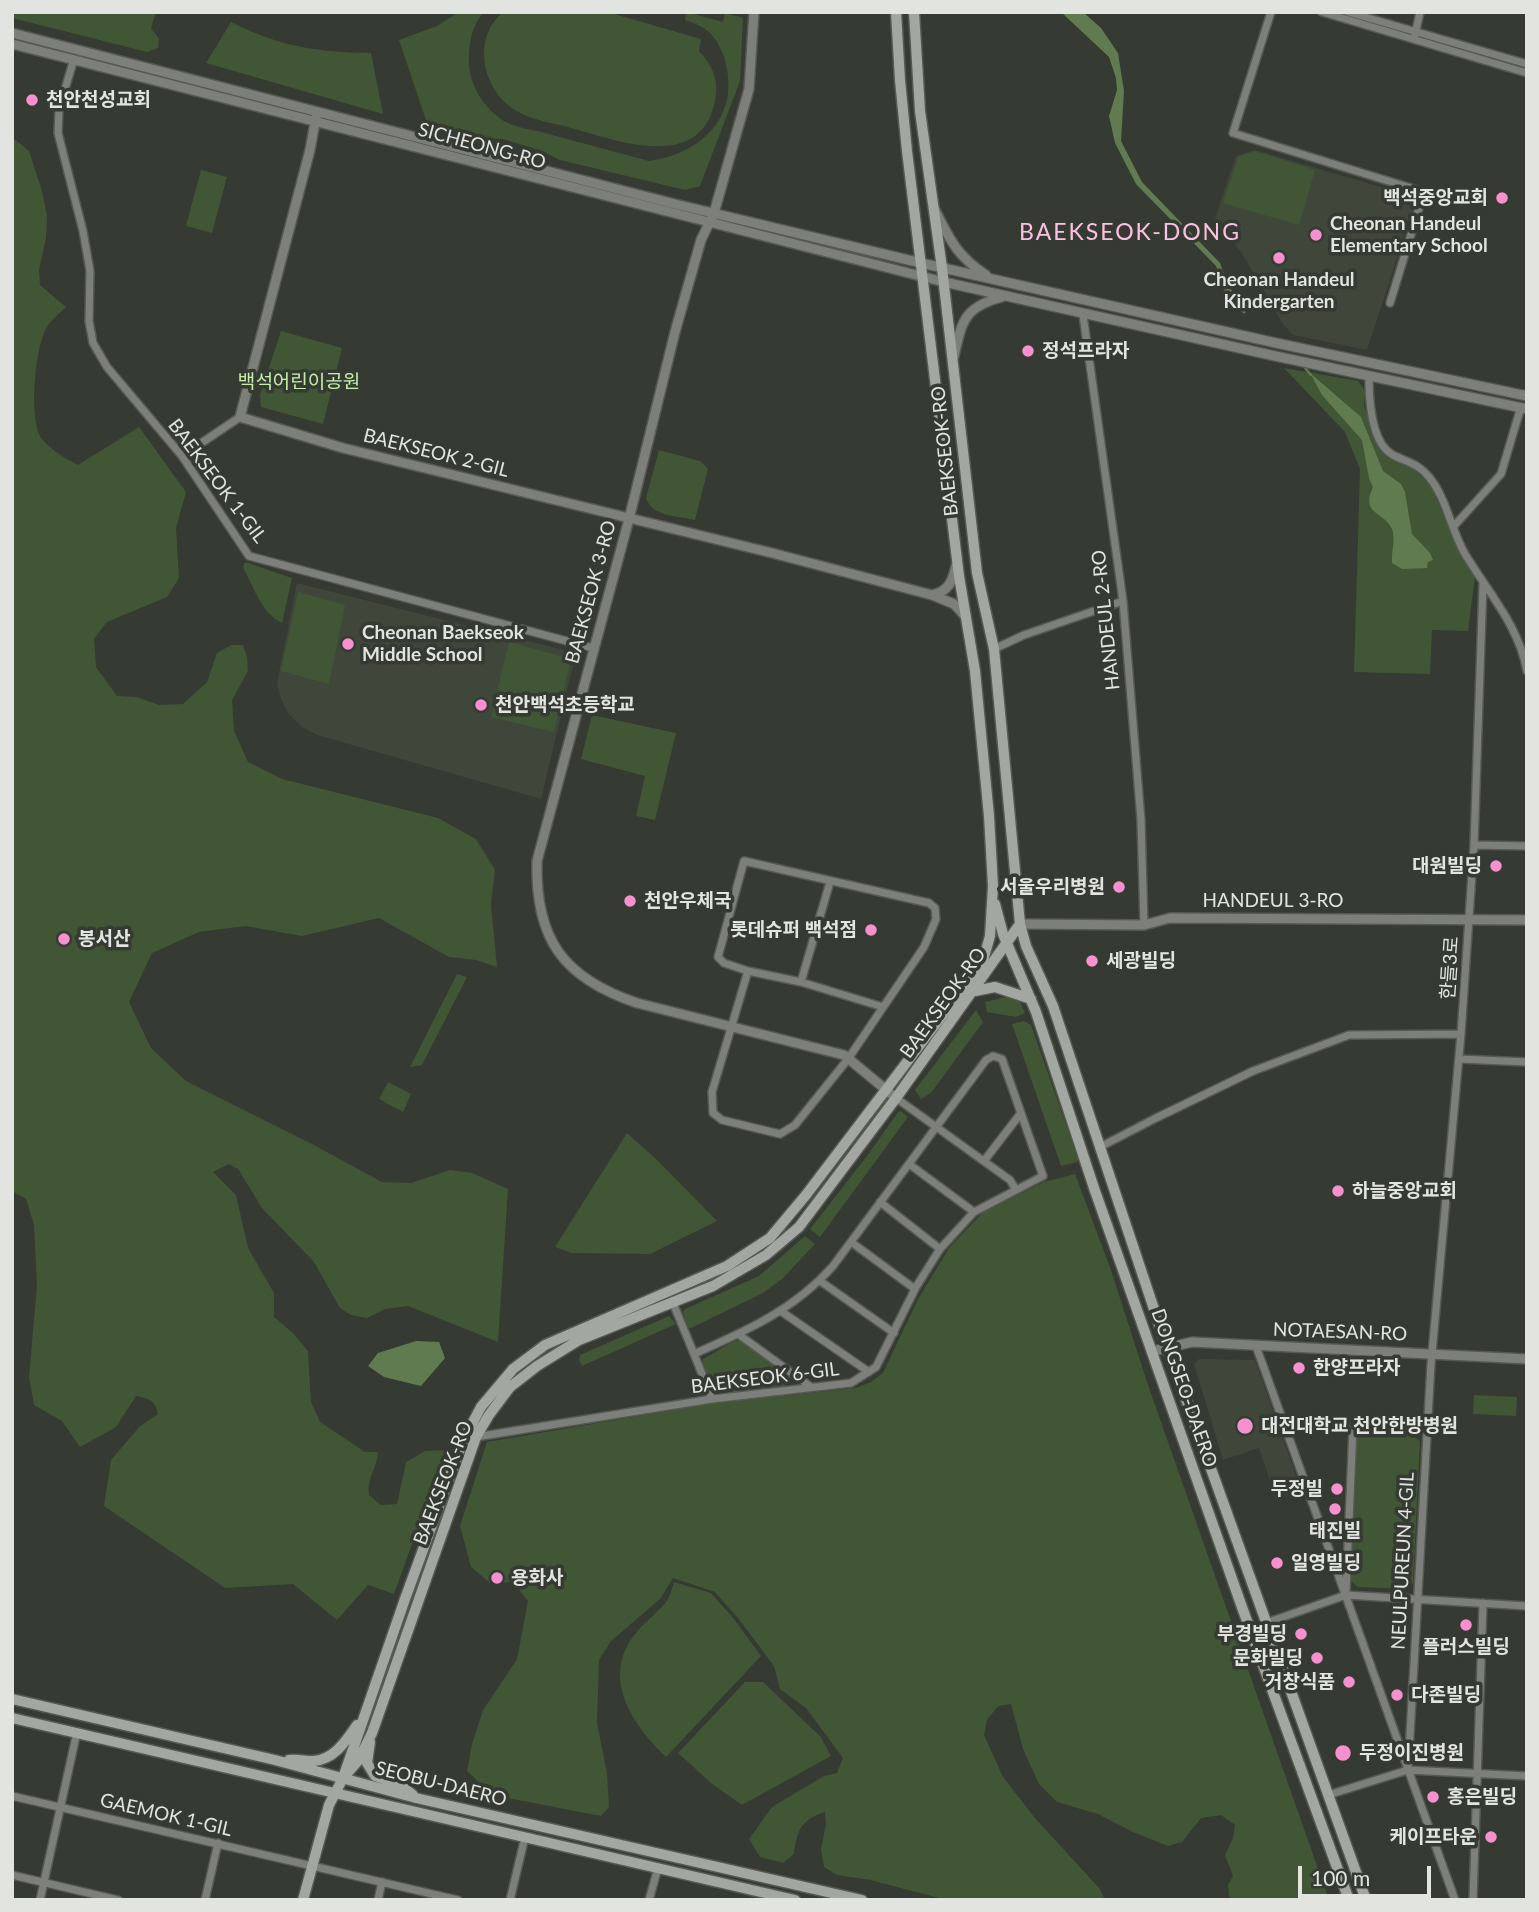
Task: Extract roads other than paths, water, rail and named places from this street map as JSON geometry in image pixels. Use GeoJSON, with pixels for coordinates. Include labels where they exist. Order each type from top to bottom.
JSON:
{"type":"FeatureCollection","features":[{"type":"Feature","properties":{"kind":"main road","name":"BAEKSEOK-RO"},"geometry":{"type":"LineString","coordinates":[[343,1778],[462,1443],[475,1416],[498,1386],[513,1369],[545,1345],[727,1266],[755,1249],[786,1221],[984,957],[990,936],[993,886],[989,816],[975,671],[957,561],[922,276],[900,80],[896,12]]}},
{"type":"Feature","properties":{"kind":"main road","name":"BAEKSEOK-RO"},"geometry":{"type":"LineString","coordinates":[[303,1900],[334,1793],[358,1761],[372,1733],[476,1437],[489,1415],[510,1387],[537,1366],[579,1340],[713,1286],[766,1255],[799,1227],[974,991],[1005,938],[1020,924],[994,649],[976,573],[944,282],[919,111],[915,12]]}},
{"type":"Feature","properties":{"kind":"main road","name":"DONGSEO-DAERO"},"geometry":{"type":"LineString","coordinates":[[993,886],[1005,938],[1031,999],[1094,1188],[1349,1900]]}},
{"type":"Feature","properties":{"kind":"main road","name":"DONGSEO-DAERO"},"geometry":{"type":"LineString","coordinates":[[1020,924],[1026,946],[1053,1006],[1168,1347],[1366,1900]]}},
{"type":"Feature","properties":{"kind":"main road"},"geometry":{"type":"LineString","coordinates":[[984,957],[1005,938]]}},
{"type":"Feature","properties":{"kind":"main road"},"geometry":{"type":"LineString","coordinates":[[974,991],[995,987],[1031,999]]}},
{"type":"Feature","properties":{"kind":"main road","name":"SEOBU-DAERO"},"geometry":{"type":"LineString","coordinates":[[12,1699],[275,1760],[416,1798],[862,1900]]}},
{"type":"Feature","properties":{"kind":"main road"},"geometry":{"type":"LineString","coordinates":[[275,1760],[314,1761],[329,1756],[342,1746],[365,1714]]}},
{"type":"Feature","properties":{"kind":"main road","name":"SEOBU-DAERO"},"geometry":{"type":"LineString","coordinates":[[12,1718],[795,1900]]}},
{"type":"Feature","properties":{"kind":"main road"},"geometry":{"type":"LineString","coordinates":[[372,1733],[368,1763],[370,1769],[382,1779],[400,1784],[416,1798]]}},
{"type":"Feature","properties":{"kind":"street","name":"BAEKSEOK 3-RO"},"geometry":{"type":"LineString","coordinates":[[754,12],[749,89],[714,213],[701,240],[675,332],[629,519],[537,861],[537,896],[544,924],[559,953],[591,983],[637,1003],[844,1055],[885,1090],[1010,1180],[1016,1190]]}},
{"type":"Feature","properties":{"kind":"street"},"geometry":{"type":"LineString","coordinates":[[1271,12],[1233,133],[1424,192],[1390,303]]}},
{"type":"Feature","properties":{"kind":"street"},"geometry":{"type":"LineString","coordinates":[[1322,12],[1527,65]]}},
{"type":"Feature","properties":{"kind":"street"},"geometry":{"type":"LineString","coordinates":[[1348,12],[1527,73]]}},
{"type":"Feature","properties":{"kind":"street"},"geometry":{"type":"LineString","coordinates":[[1415,35],[1420,12]]}},
{"type":"Feature","properties":{"kind":"street","name":"SICHEONG-RO"},"geometry":{"type":"LineString","coordinates":[[12,33],[714,213],[942,268]]}},
{"type":"Feature","properties":{"kind":"street","name":"SICHEONG-RO"},"geometry":{"type":"LineString","coordinates":[[12,44],[944,282]]}},
{"type":"Feature","properties":{"kind":"street","name":"BAEKSEOK 1-GIL"},"geometry":{"type":"LineString","coordinates":[[74,59],[59,108],[58,133],[83,231],[90,271],[89,321],[93,343],[107,368],[182,456],[249,556],[593,648]]}},
{"type":"Feature","properties":{"kind":"street"},"geometry":{"type":"LineString","coordinates":[[182,456],[240,417],[310,150],[317,110]]}},
{"type":"Feature","properties":{"kind":"street"},"geometry":{"type":"LineString","coordinates":[[933,208],[948,238],[967,263],[993,279]]}},
{"type":"Feature","properties":{"kind":"street"},"geometry":{"type":"LineString","coordinates":[[942,268],[1527,396]]}},
{"type":"Feature","properties":{"kind":"street"},"geometry":{"type":"LineString","coordinates":[[944,282],[1368,377],[1524,408],[1502,474],[1454,526]]}},
{"type":"Feature","properties":{"kind":"street"},"geometry":{"type":"LineString","coordinates":[[953,361],[962,323],[971,309],[1006,296]]}},
{"type":"Feature","properties":{"kind":"street","name":"HANDEUL 2-RO"},"geometry":{"type":"LineString","coordinates":[[1083,314],[1123,601],[1141,820],[1144,925]]}},
{"type":"Feature","properties":{"kind":"street"},"geometry":{"type":"LineString","coordinates":[[1368,377],[1372,415],[1381,442],[1393,455],[1419,466],[1430,478],[1465,554],[1504,613],[1523,649],[1527,671]]}},
{"type":"Feature","properties":{"kind":"street","name":"BAEKSEOK 2-GIL"},"geometry":{"type":"LineString","coordinates":[[240,417],[343,448],[932,595],[954,604],[966,617]]}},
{"type":"Feature","properties":{"kind":"street"},"geometry":{"type":"LineString","coordinates":[[932,595],[939,594],[949,586],[957,561]]}},
{"type":"Feature","properties":{"kind":"street","name":"한들3로"},"geometry":{"type":"LineString","coordinates":[[1432,1353],[1459,1059],[1474,845],[1483,584]]}},
{"type":"Feature","properties":{"kind":"street"},"geometry":{"type":"LineString","coordinates":[[994,649],[1024,635],[1123,601]]}},
{"type":"Feature","properties":{"kind":"street"},"geometry":{"type":"LineString","coordinates":[[1474,845],[1527,846]]}},
{"type":"Feature","properties":{"kind":"street"},"geometry":{"type":"LineString","coordinates":[[748,971],[712,1092],[713,1113],[722,1120],[779,1134],[795,1125],[848,1059],[924,947],[936,919],[935,908],[929,903],[744,861],[718,957],[724,963],[748,971],[801,982],[883,1007]]}},
{"type":"Feature","properties":{"kind":"street"},"geometry":{"type":"LineString","coordinates":[[801,982],[830,882]]}},
{"type":"Feature","properties":{"kind":"street","name":"HANDEUL 3-RO"},"geometry":{"type":"LineString","coordinates":[[1020,924],[1144,925],[1170,918],[1527,920]]}},
{"type":"Feature","properties":{"kind":"street"},"geometry":{"type":"LineString","coordinates":[[1100,1147],[1253,1071],[1349,1035],[1461,1034]]}},
{"type":"Feature","properties":{"kind":"street"},"geometry":{"type":"LineString","coordinates":[[694,1354],[782,1311],[820,1281],[986,1060],[993,1056],[1002,1059],[1044,1175],[974,1212],[940,1249],[915,1289],[876,1367],[869,1372],[782,1311]]}},
{"type":"Feature","properties":{"kind":"street"},"geometry":{"type":"LineString","coordinates":[[1459,1059],[1527,1062]]}},
{"type":"Feature","properties":{"kind":"street"},"geometry":{"type":"LineString","coordinates":[[984,1161],[1021,1113]]}},
{"type":"Feature","properties":{"kind":"street"},"geometry":{"type":"LineString","coordinates":[[909,1164],[974,1212]]}},
{"type":"Feature","properties":{"kind":"street"},"geometry":{"type":"LineString","coordinates":[[880,1202],[940,1249]]}},
{"type":"Feature","properties":{"kind":"street"},"geometry":{"type":"LineString","coordinates":[[851,1242],[915,1289]]}},
{"type":"Feature","properties":{"kind":"street"},"geometry":{"type":"LineString","coordinates":[[820,1281],[894,1333]]}},
{"type":"Feature","properties":{"kind":"street"},"geometry":{"type":"LineString","coordinates":[[673,1303],[712,1399]]}},
{"type":"Feature","properties":{"kind":"street"},"geometry":{"type":"LineString","coordinates":[[738,1334],[811,1387]]}},
{"type":"Feature","properties":{"kind":"street","name":"NOTAESAN-RO"},"geometry":{"type":"LineString","coordinates":[[1153,1351],[1192,1342],[1527,1359]]}},
{"type":"Feature","properties":{"kind":"street"},"geometry":{"type":"LineString","coordinates":[[1256,1346],[1455,1900]]}},
{"type":"Feature","properties":{"kind":"street","name":"NEULPUREUN 4-GIL"},"geometry":{"type":"LineString","coordinates":[[1408,1770],[1432,1353]]}},
{"type":"Feature","properties":{"kind":"street","name":"BAEKSEOK 6-GIL"},"geometry":{"type":"LineString","coordinates":[[476,1437],[712,1399],[851,1383],[869,1372]]}},
{"type":"Feature","properties":{"kind":"street"},"geometry":{"type":"LineString","coordinates":[[1284,1425],[1426,1431]]}},
{"type":"Feature","properties":{"kind":"street"},"geometry":{"type":"LineString","coordinates":[[1346,1595],[1353,1428]]}},
{"type":"Feature","properties":{"kind":"street"},"geometry":{"type":"LineString","coordinates":[[1266,1623],[1346,1595],[1527,1606]]}},
{"type":"Feature","properties":{"kind":"street"},"geometry":{"type":"LineString","coordinates":[[1473,1900],[1483,1603]]}},
{"type":"Feature","properties":{"kind":"street"},"geometry":{"type":"LineString","coordinates":[[40,1900],[77,1732]]}},
{"type":"Feature","properties":{"kind":"street"},"geometry":{"type":"LineString","coordinates":[[1328,1795],[1408,1770],[1527,1776]]}},
{"type":"Feature","properties":{"kind":"street","name":"GAEMOK 1-GIL"},"geometry":{"type":"LineString","coordinates":[[12,1796],[458,1900]]}},
{"type":"Feature","properties":{"kind":"street"},"geometry":{"type":"LineString","coordinates":[[510,1900],[525,1837]]}},
{"type":"Feature","properties":{"kind":"street"},"geometry":{"type":"LineString","coordinates":[[205,1900],[218,1843]]}},
{"type":"Feature","properties":{"kind":"street"},"geometry":{"type":"LineString","coordinates":[[649,1900],[658,1868]]}},
{"type":"Feature","properties":{"kind":"street"},"geometry":{"type":"LineString","coordinates":[[12,1875],[118,1900]]}},
{"type":"Feature","properties":{"kind":"street"},"geometry":{"type":"LineString","coordinates":[[378,1900],[382,1882]]}},
{"type":"Feature","properties":{"kind":"waterway"},"geometry":{"type":"LineString","coordinates":[[1305,368],[1311,375]]}},
{"type":"Feature","properties":{"kind":"place","name":"천안천성교회"},"geometry":{"type":"Point","coordinates":[32,100]}},
{"type":"Feature","properties":{"kind":"place","name":"백석중앙교회"},"geometry":{"type":"Point","coordinates":[1502,198]}},
{"type":"Feature","properties":{"kind":"place","name":"Cheonan Handeul Elementary School"},"geometry":{"type":"Point","coordinates":[1316,235]}},
{"type":"Feature","properties":{"kind":"place","name":"Cheonan Handeul Kindergarten"},"geometry":{"type":"Point","coordinates":[1279,258]}},
{"type":"Feature","properties":{"kind":"place","name":"정석프라자"},"geometry":{"type":"Point","coordinates":[1028,351]}},
{"type":"Feature","properties":{"kind":"place","name":"Cheonan Baekseok Middle School"},"geometry":{"type":"Point","coordinates":[348,644]}},
{"type":"Feature","properties":{"kind":"place","name":"천안백석초등학교"},"geometry":{"type":"Point","coordinates":[481,705]}},
{"type":"Feature","properties":{"kind":"place","name":"대원빌딩"},"geometry":{"type":"Point","coordinates":[1496,866]}},
{"type":"Feature","properties":{"kind":"place","name":"서울우리병원"},"geometry":{"type":"Point","coordinates":[1119,887]}},
{"type":"Feature","properties":{"kind":"place","name":"천안우체국"},"geometry":{"type":"Point","coordinates":[630,901]}},
{"type":"Feature","properties":{"kind":"place","name":"롯데슈퍼 백석점"},"geometry":{"type":"Point","coordinates":[871,930]}},
{"type":"Feature","properties":{"kind":"place","name":"봉서산"},"geometry":{"type":"Point","coordinates":[64,939]}},
{"type":"Feature","properties":{"kind":"place","name":"세광빌딩"},"geometry":{"type":"Point","coordinates":[1092,961]}},
{"type":"Feature","properties":{"kind":"place","name":"하늘중앙교회"},"geometry":{"type":"Point","coordinates":[1338,1191]}},
{"type":"Feature","properties":{"kind":"place","name":"한양프라자"},"geometry":{"type":"Point","coordinates":[1299,1368]}},
{"type":"Feature","properties":{"kind":"place","name":"대전대학교 천안한방병원"},"geometry":{"type":"Point","coordinates":[1245,1426]}},
{"type":"Feature","properties":{"kind":"place","name":"두정빌"},"geometry":{"type":"Point","coordinates":[1337,1489]}},
{"type":"Feature","properties":{"kind":"place","name":"태진빌"},"geometry":{"type":"Point","coordinates":[1335,1509]}},
{"type":"Feature","properties":{"kind":"place","name":"일영빌딩"},"geometry":{"type":"Point","coordinates":[1277,1563]}},
{"type":"Feature","properties":{"kind":"place","name":"용화사"},"geometry":{"type":"Point","coordinates":[497,1578]}},
{"type":"Feature","properties":{"kind":"place","name":"플러스빌딩"},"geometry":{"type":"Point","coordinates":[1466,1625]}},
{"type":"Feature","properties":{"kind":"place","name":"부경빌딩"},"geometry":{"type":"Point","coordinates":[1301,1634]}},
{"type":"Feature","properties":{"kind":"place","name":"문화빌딩"},"geometry":{"type":"Point","coordinates":[1317,1658]}},
{"type":"Feature","properties":{"kind":"place","name":"거창식품"},"geometry":{"type":"Point","coordinates":[1349,1682]}},
{"type":"Feature","properties":{"kind":"place","name":"다존빌딩"},"geometry":{"type":"Point","coordinates":[1397,1695]}},
{"type":"Feature","properties":{"kind":"place","name":"두정이진병원"},"geometry":{"type":"Point","coordinates":[1343,1753]}},
{"type":"Feature","properties":{"kind":"place","name":"홍은빌딩"},"geometry":{"type":"Point","coordinates":[1433,1797]}},
{"type":"Feature","properties":{"kind":"place","name":"케이프타운"},"geometry":{"type":"Point","coordinates":[1491,1837]}},
{"type":"Feature","properties":{"kind":"district","name":"BAEKSEOK-DONG"},"geometry":{"type":"Point","coordinates":[1130,233]}},
{"type":"Feature","properties":{"kind":"park label","name":"백석어린이공원"},"geometry":{"type":"Point","coordinates":[299,382]}}]}
